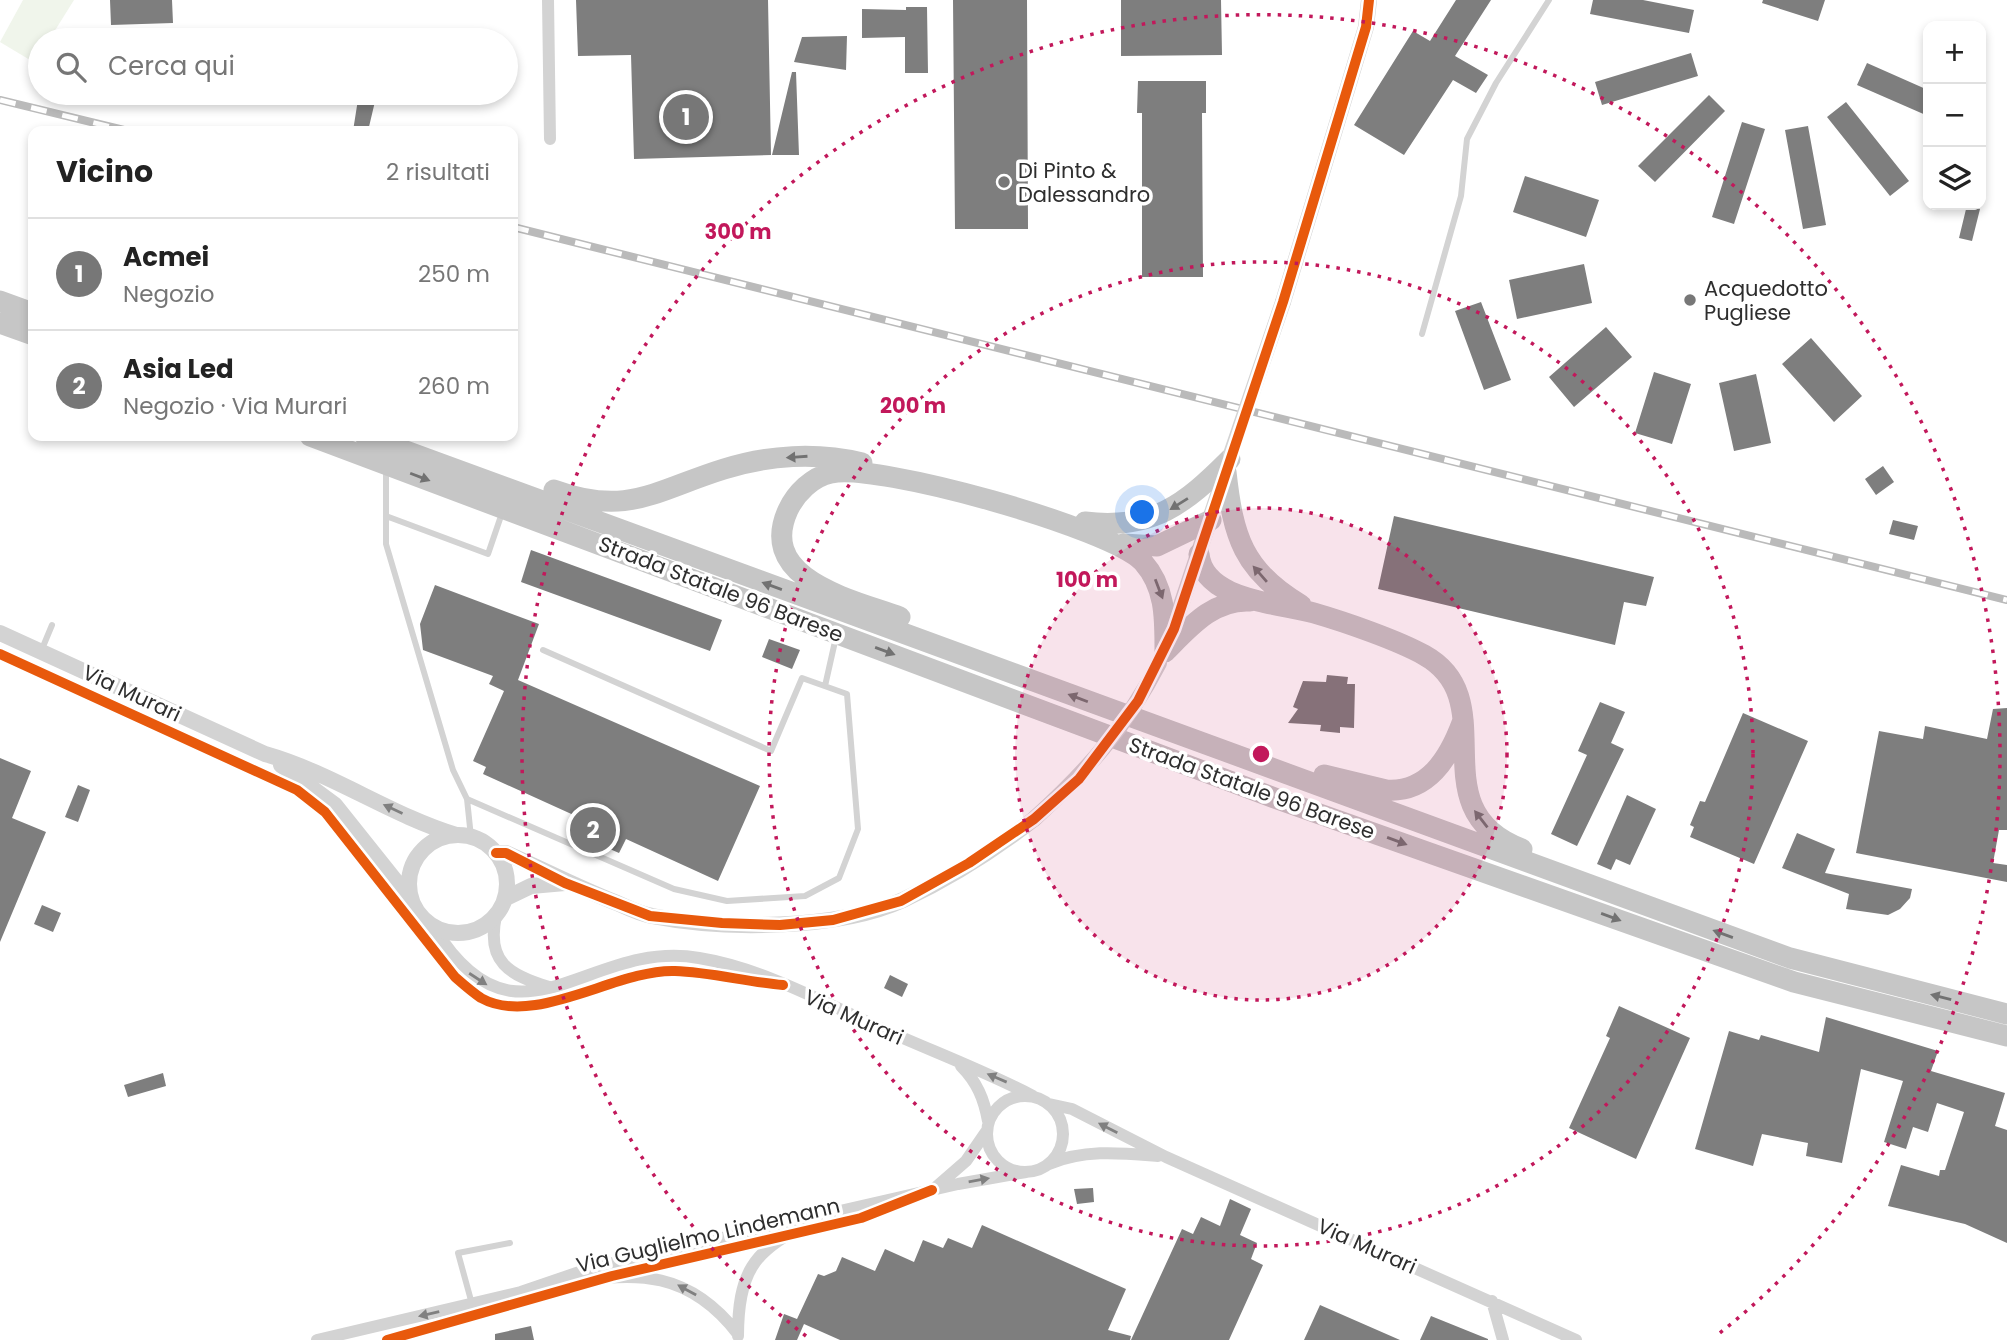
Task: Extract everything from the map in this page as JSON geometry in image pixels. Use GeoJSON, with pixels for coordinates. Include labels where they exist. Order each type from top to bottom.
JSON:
{"type":"FeatureCollection","features":[{"type":"Feature","properties":{"kind":"main road"},"geometry":{"type":"LineString","coordinates":[[0,301],[28,311]]}},
{"type":"Feature","properties":{"kind":"main road"},"geometry":{"type":"LineString","coordinates":[[0,323],[28,333]]}},
{"type":"Feature","properties":{"kind":"main road","name":"Strada Statale 96 Barese"},"geometry":{"type":"LineString","coordinates":[[324,441],[1280,800],[1794,982],[2007,1036]]}},
{"type":"Feature","properties":{"kind":"main road","name":"Strada Statale 96 Barese"},"geometry":{"type":"LineString","coordinates":[[379,441],[1790,958],[2007,1014]]}},
{"type":"Feature","properties":{"kind":"main road"},"geometry":{"type":"LineString","coordinates":[[423,457],[463,458],[574,498],[602,503],[641,499],[744,464],[801,457],[845,458],[910,481],[1055,518],[1117,542],[1139,547],[1157,546],[1211,520]]}},
{"type":"Feature","properties":{"kind":"main road"},"geometry":{"type":"LineString","coordinates":[[1055,518],[1116,524],[1150,518],[1190,497],[1229,462]]}},
{"type":"Feature","properties":{"kind":"main road"},"geometry":{"type":"LineString","coordinates":[[1229,462],[1231,519],[1250,561],[1269,584],[1315,613]]}},
{"type":"Feature","properties":{"kind":"main road"},"geometry":{"type":"LineString","coordinates":[[910,481],[845,471],[822,476],[799,492],[788,511],[782,531],[786,552],[796,570],[812,584],[915,623],[988,665]]}},
{"type":"Feature","properties":{"kind":"main road"},"geometry":{"type":"LineString","coordinates":[[1117,542],[1146,565],[1159,589],[1165,617],[1162,657]]}},
{"type":"Feature","properties":{"kind":"main road"},"geometry":{"type":"LineString","coordinates":[[1199,554],[1202,567],[1214,582],[1255,601],[1315,613],[1412,650],[1434,662],[1458,694],[1463,721],[1466,792],[1475,814],[1492,833],[1510,844],[1594,876],[1694,923]]}},
{"type":"Feature","properties":{"kind":"main road"},"geometry":{"type":"LineString","coordinates":[[1162,657],[1209,612],[1231,602],[1255,601]]}},
{"type":"Feature","properties":{"kind":"main road"},"geometry":{"type":"LineString","coordinates":[[1152,726],[1253,749],[1338,780],[1396,790],[1418,784],[1436,771],[1449,754],[1463,721]]}},
{"type":"Feature","properties":{"kind":"street"},"geometry":{"type":"LineString","coordinates":[[548,0],[550,139]]}},
{"type":"Feature","properties":{"kind":"street"},"geometry":{"type":"LineString","coordinates":[[496,853],[506,874],[506,898],[496,916],[483,927],[467,933],[450,933],[433,928],[415,910],[410,899],[409,876],[417,855],[428,845],[464,836],[496,853],[506,853],[565,883],[650,916],[768,924],[833,920],[901,901],[1001,844],[1079,779],[1138,701],[1162,657],[1211,520],[1283,302],[1366,27],[1370,0]]}},
{"type":"Feature","properties":{"kind":"street"},"geometry":{"type":"LineString","coordinates":[[1366,27],[1379,0]]}},
{"type":"Feature","properties":{"kind":"street","name":"Via Murari"},"geometry":{"type":"LineString","coordinates":[[0,633],[265,754],[296,763],[432,827],[464,836]]}},
{"type":"Feature","properties":{"kind":"street","name":"Via Murari"},"geometry":{"type":"LineString","coordinates":[[265,754],[335,805],[410,899]]}},
{"type":"Feature","properties":{"kind":"street"},"geometry":{"type":"LineString","coordinates":[[506,898],[531,886],[565,883]]}},
{"type":"Feature","properties":{"kind":"street"},"geometry":{"type":"LineString","coordinates":[[496,916],[493,945],[501,962],[516,977],[549,987]]}},
{"type":"Feature","properties":{"kind":"street","name":"Via Murari"},"geometry":{"type":"LineString","coordinates":[[433,928],[459,964],[484,984],[515,993],[549,987],[628,960],[664,954],[710,960],[783,985],[959,1064],[1001,1079],[1049,1104],[1072,1109],[1166,1157],[1576,1340]]}},
{"type":"Feature","properties":{"kind":"street"},"geometry":{"type":"LineString","coordinates":[[959,1064],[973,1079],[985,1104],[993,1154],[999,1163],[1010,1169],[1026,1172]]}},
{"type":"Feature","properties":{"kind":"street"},"geometry":{"type":"LineString","coordinates":[[932,1190],[966,1161],[1004,1101],[1016,1096],[1033,1096]]}},
{"type":"Feature","properties":{"kind":"street"},"geometry":{"type":"LineString","coordinates":[[1047,1165],[1057,1155],[1063,1133],[1061,1122],[1049,1104]]}},
{"type":"Feature","properties":{"kind":"street","name":"Via Murari"},"geometry":{"type":"LineString","coordinates":[[932,1190],[1026,1172],[1063,1158],[1108,1152],[1166,1157]]}},
{"type":"Feature","properties":{"kind":"street","name":"Via Guglielmo Lindemann"},"geometry":{"type":"LineString","coordinates":[[317,1340],[521,1292],[591,1268],[932,1190]]}},
{"type":"Feature","properties":{"kind":"street"},"geometry":{"type":"LineString","coordinates":[[738,1337],[747,1276],[758,1255],[777,1238],[828,1215]]}},
{"type":"Feature","properties":{"kind":"street"},"geometry":{"type":"LineString","coordinates":[[521,1292],[611,1276],[659,1278],[692,1292],[709,1304],[738,1337]]}},
{"type":"Feature","properties":{"kind":"street"},"geometry":{"type":"LineString","coordinates":[[1492,1301],[1503,1340]]}},
{"type":"Feature","properties":{"kind":"street"},"geometry":{"type":"LineString","coordinates":[[355,1340],[400,1321]]}},
{"type":"Feature","properties":{"kind":"lane"},"geometry":{"type":"LineString","coordinates":[[1422,334],[1461,196],[1468,139],[1496,83],[1549,0]]}},
{"type":"Feature","properties":{"kind":"lane"},"geometry":{"type":"LineString","coordinates":[[386,464],[386,544],[453,770],[467,799],[464,836]]}},
{"type":"Feature","properties":{"kind":"lane"},"geometry":{"type":"LineString","coordinates":[[386,516],[488,554],[504,508]]}},
{"type":"Feature","properties":{"kind":"lane"},"geometry":{"type":"LineString","coordinates":[[41,651],[52,625]]}},
{"type":"Feature","properties":{"kind":"lane"},"geometry":{"type":"LineString","coordinates":[[825,686],[837,633]]}},
{"type":"Feature","properties":{"kind":"lane"},"geometry":{"type":"LineString","coordinates":[[467,799],[674,889],[727,901],[805,897],[839,878],[858,829],[847,694],[802,677],[771,751],[543,650]]}},
{"type":"Feature","properties":{"kind":"lane"},"geometry":{"type":"LineString","coordinates":[[472,1304],[458,1253],[510,1243]]}},
{"type":"Feature","properties":{"kind":"shaded area"},"geometry":{"type":"Polygon","coordinates":[[[23,0],[74,0],[56,28],[28,28],[28,59],[0,42],[23,0]]]}},
{"type":"Feature","properties":{"kind":"building"},"geometry":{"type":"Polygon","coordinates":[[[110,0],[172,0],[173,23],[111,25],[110,0]]]}},
{"type":"Feature","properties":{"kind":"building"},"geometry":{"type":"Polygon","coordinates":[[[576,0],[768,0],[771,155],[634,159],[631,55],[578,56],[576,0]]]}},
{"type":"Feature","properties":{"kind":"building"},"geometry":{"type":"Polygon","coordinates":[[[953,0],[1027,0],[1028,229],[955,229],[953,0]]]}},
{"type":"Feature","properties":{"kind":"building"},"geometry":{"type":"Polygon","coordinates":[[[1121,0],[1221,0],[1222,55],[1121,56],[1121,0]]]}},
{"type":"Feature","properties":{"kind":"building"},"geometry":{"type":"Polygon","coordinates":[[[1456,0],[1491,0],[1455,56],[1488,75],[1476,93],[1453,80],[1404,155],[1354,125],[1413,31],[1430,41],[1456,0]]]}},
{"type":"Feature","properties":{"kind":"building"},"geometry":{"type":"Polygon","coordinates":[[[1593,0],[1643,0],[1694,10],[1689,33],[1590,14],[1593,0]]]}},
{"type":"Feature","properties":{"kind":"building"},"geometry":{"type":"Polygon","coordinates":[[[1763,0],[1825,0],[1818,21],[1762,3],[1763,0]]]}},
{"type":"Feature","properties":{"kind":"building"},"geometry":{"type":"Polygon","coordinates":[[[906,7],[927,7],[928,73],[905,73],[905,37],[862,38],[862,9],[906,10],[906,7]]]}},
{"type":"Feature","properties":{"kind":"building"},"geometry":{"type":"Polygon","coordinates":[[[847,36],[846,70],[794,62],[802,37],[847,36]]]}},
{"type":"Feature","properties":{"kind":"building"},"geometry":{"type":"Polygon","coordinates":[[[1691,53],[1698,76],[1602,105],[1595,82],[1691,53]]]}},
{"type":"Feature","properties":{"kind":"building"},"geometry":{"type":"Polygon","coordinates":[[[1867,63],[1923,88],[1923,114],[1857,85],[1867,63]]]}},
{"type":"Feature","properties":{"kind":"building"},"geometry":{"type":"Polygon","coordinates":[[[792,72],[796,72],[799,155],[772,155],[792,72]]]}},
{"type":"Feature","properties":{"kind":"building"},"geometry":{"type":"Polygon","coordinates":[[[1138,81],[1206,81],[1206,113],[1202,113],[1203,277],[1142,277],[1142,113],[1137,113],[1138,81]]]}},
{"type":"Feature","properties":{"kind":"building"},"geometry":{"type":"Polygon","coordinates":[[[1709,95],[1725,111],[1655,182],[1638,166],[1709,95]]]}},
{"type":"Feature","properties":{"kind":"building"},"geometry":{"type":"Polygon","coordinates":[[[1846,102],[1909,181],[1890,196],[1827,117],[1846,102]]]}},
{"type":"Feature","properties":{"kind":"building"},"geometry":{"type":"Polygon","coordinates":[[[357,105],[374,105],[369,126],[354,126],[357,105]]]}},
{"type":"Feature","properties":{"kind":"building"},"geometry":{"type":"Polygon","coordinates":[[[1742,122],[1765,129],[1734,224],[1712,217],[1742,122]]]}},
{"type":"Feature","properties":{"kind":"building"},"geometry":{"type":"Polygon","coordinates":[[[1808,126],[1826,225],[1803,229],[1785,130],[1808,126]]]}},
{"type":"Feature","properties":{"kind":"building"},"geometry":{"type":"Polygon","coordinates":[[[1525,176],[1599,200],[1586,237],[1513,212],[1525,176]]]}},
{"type":"Feature","properties":{"kind":"building"},"geometry":{"type":"Polygon","coordinates":[[[1966,210],[1980,210],[1972,241],[1959,238],[1966,210]]]}},
{"type":"Feature","properties":{"kind":"building"},"geometry":{"type":"Polygon","coordinates":[[[1584,264],[1592,303],[1517,319],[1509,280],[1584,264]]]}},
{"type":"Feature","properties":{"kind":"building"},"geometry":{"type":"Polygon","coordinates":[[[1481,302],[1511,380],[1484,390],[1455,311],[1481,302]]]}},
{"type":"Feature","properties":{"kind":"building"},"geometry":{"type":"Polygon","coordinates":[[[1606,327],[1632,357],[1574,407],[1549,377],[1606,327]]]}},
{"type":"Feature","properties":{"kind":"building"},"geometry":{"type":"Polygon","coordinates":[[[1811,338],[1862,396],[1834,422],[1782,364],[1811,338]]]}},
{"type":"Feature","properties":{"kind":"building"},"geometry":{"type":"Polygon","coordinates":[[[1654,372],[1691,384],[1672,444],[1635,433],[1654,372]]]}},
{"type":"Feature","properties":{"kind":"building"},"geometry":{"type":"Polygon","coordinates":[[[1756,374],[1771,443],[1734,451],[1719,383],[1756,374]]]}},
{"type":"Feature","properties":{"kind":"building"},"geometry":{"type":"Polygon","coordinates":[[[1883,466],[1894,482],[1876,495],[1865,479],[1883,466]]]}},
{"type":"Feature","properties":{"kind":"building"},"geometry":{"type":"Polygon","coordinates":[[[1394,516],[1654,577],[1646,606],[1624,602],[1615,645],[1378,589],[1394,516]]]}},
{"type":"Feature","properties":{"kind":"building"},"geometry":{"type":"Polygon","coordinates":[[[1893,520],[1918,526],[1914,540],[1889,534],[1893,520]]]}},
{"type":"Feature","properties":{"kind":"building"},"geometry":{"type":"Polygon","coordinates":[[[531,550],[722,620],[710,651],[521,582],[531,550]]]}},
{"type":"Feature","properties":{"kind":"building"},"geometry":{"type":"Polygon","coordinates":[[[435,585],[539,624],[518,680],[760,786],[718,881],[626,839],[619,853],[582,837],[589,822],[483,774],[486,767],[473,761],[504,691],[489,684],[493,676],[423,650],[420,624],[435,585]]]}},
{"type":"Feature","properties":{"kind":"building"},"geometry":{"type":"Polygon","coordinates":[[[769,639],[800,650],[792,669],[762,657],[769,639]]]}},
{"type":"Feature","properties":{"kind":"building"},"geometry":{"type":"Polygon","coordinates":[[[1327,675],[1348,677],[1347,684],[1355,684],[1354,728],[1340,727],[1340,733],[1320,731],[1321,725],[1288,723],[1298,709],[1293,707],[1303,681],[1326,682],[1327,675]]]}},
{"type":"Feature","properties":{"kind":"building"},"geometry":{"type":"Polygon","coordinates":[[[1600,702],[1625,712],[1611,743],[1624,749],[1577,846],[1551,834],[1587,755],[1578,751],[1600,702]]]}},
{"type":"Feature","properties":{"kind":"building"},"geometry":{"type":"Polygon","coordinates":[[[2007,708],[2007,830],[1999,830],[1993,863],[2007,865],[2007,882],[1856,853],[1879,731],[1923,739],[1925,726],[1987,739],[1993,709],[2007,708]]]}},
{"type":"Feature","properties":{"kind":"building"},"geometry":{"type":"Polygon","coordinates":[[[1743,713],[1808,741],[1754,864],[1690,837],[1694,827],[1690,825],[1700,801],[1705,802],[1743,713]]]}},
{"type":"Feature","properties":{"kind":"building"},"geometry":{"type":"Polygon","coordinates":[[[0,758],[31,771],[12,818],[46,832],[0,942],[0,758]]]}},
{"type":"Feature","properties":{"kind":"building"},"geometry":{"type":"Polygon","coordinates":[[[78,785],[90,790],[78,822],[65,817],[78,785]]]}},
{"type":"Feature","properties":{"kind":"building"},"geometry":{"type":"Polygon","coordinates":[[[1627,795],[1656,809],[1630,865],[1616,859],[1611,870],[1597,864],[1627,795]]]}},
{"type":"Feature","properties":{"kind":"building"},"geometry":{"type":"Polygon","coordinates":[[[1797,833],[1835,849],[1825,873],[1912,889],[1910,898],[1900,909],[1888,915],[1846,909],[1849,894],[1782,868],[1797,833]]]}},
{"type":"Feature","properties":{"kind":"building"},"geometry":{"type":"Polygon","coordinates":[[[42,905],[61,913],[53,932],[34,924],[42,905]]]}},
{"type":"Feature","properties":{"kind":"building"},"geometry":{"type":"Polygon","coordinates":[[[890,975],[908,984],[902,997],[884,988],[890,975]]]}},
{"type":"Feature","properties":{"kind":"building"},"geometry":{"type":"Polygon","coordinates":[[[1619,1006],[1690,1038],[1636,1159],[1569,1128],[1610,1038],[1606,1036],[1619,1006]]]}},
{"type":"Feature","properties":{"kind":"building"},"geometry":{"type":"Polygon","coordinates":[[[1826,1017],[1938,1051],[1931,1071],[2005,1093],[1995,1126],[2007,1130],[2007,1243],[1965,1224],[1888,1206],[1901,1165],[1939,1176],[1940,1170],[1945,1170],[1964,1112],[1937,1103],[1928,1132],[1913,1127],[1906,1149],[1884,1142],[1903,1081],[1861,1069],[1842,1163],[1806,1156],[1808,1143],[1762,1134],[1753,1166],[1695,1149],[1729,1031],[1759,1040],[1761,1035],[1819,1052],[1826,1017]]]}},
{"type":"Feature","properties":{"kind":"building"},"geometry":{"type":"Polygon","coordinates":[[[163,1073],[166,1086],[128,1097],[124,1085],[163,1073]]]}},
{"type":"Feature","properties":{"kind":"building"},"geometry":{"type":"Polygon","coordinates":[[[1093,1188],[1094,1202],[1077,1204],[1074,1189],[1093,1188]]]}},
{"type":"Feature","properties":{"kind":"building"},"geometry":{"type":"Polygon","coordinates":[[[1230,1199],[1251,1209],[1240,1235],[1257,1243],[1251,1259],[1263,1265],[1229,1340],[1131,1340],[1182,1229],[1193,1234],[1201,1217],[1220,1226],[1230,1199]]]}},
{"type":"Feature","properties":{"kind":"building"},"geometry":{"type":"Polygon","coordinates":[[[982,1225],[1126,1289],[1108,1330],[1131,1336],[1130,1340],[840,1340],[804,1324],[797,1340],[775,1340],[784,1314],[797,1319],[818,1274],[824,1276],[836,1271],[842,1257],[875,1271],[885,1249],[914,1262],[923,1240],[943,1248],[948,1238],[972,1248],[982,1225]]]}},
{"type":"Feature","properties":{"kind":"building"},"geometry":{"type":"Polygon","coordinates":[[[1320,1305],[1400,1340],[1304,1340],[1320,1305]]]}},
{"type":"Feature","properties":{"kind":"building"},"geometry":{"type":"Polygon","coordinates":[[[1431,1316],[1488,1339],[1488,1340],[1420,1340],[1431,1316]]]}},
{"type":"Feature","properties":{"kind":"building"},"geometry":{"type":"Polygon","coordinates":[[[531,1326],[534,1340],[495,1340],[495,1334],[531,1326]]]}},
{"type":"Feature","properties":{"kind":"railway"},"geometry":{"type":"LineString","coordinates":[[0,100],[107,126]]}},
{"type":"Feature","properties":{"kind":"railway"},"geometry":{"type":"LineString","coordinates":[[518,228],[2007,600]]}},
{"type":"Feature","properties":{"kind":"cycle path"},"geometry":{"type":"LineString","coordinates":[[496,853],[506,853],[565,883],[650,916],[780,925],[833,920],[901,901],[969,863],[1034,819],[1079,779],[1138,701],[1174,629],[1283,302],[1366,27],[1369,0]]}},
{"type":"Feature","properties":{"kind":"cycle path"},"geometry":{"type":"LineString","coordinates":[[0,654],[297,790],[325,812],[455,977],[481,998],[502,1005],[526,1006],[551,1002],[652,973],[675,971],[783,985]]}},
{"type":"Feature","properties":{"kind":"cycle path"},"geometry":{"type":"LineString","coordinates":[[387,1340],[612,1276],[861,1218],[932,1190]]}},
{"type":"Feature","properties":{"kind":"place","name":"Acmei"},"geometry":{"type":"Point","coordinates":[686,117]}},
{"type":"Feature","properties":{"kind":"place","name":"Di Pinto & Dalessandro"},"geometry":{"type":"Point","coordinates":[1004,182]}},
{"type":"Feature","properties":{"kind":"place","name":"Acquedotto Pugliese"},"geometry":{"type":"Point","coordinates":[1690,300]}},
{"type":"Feature","properties":{"kind":"place","name":"Asia Led"},"geometry":{"type":"Point","coordinates":[593,830]}}]}
